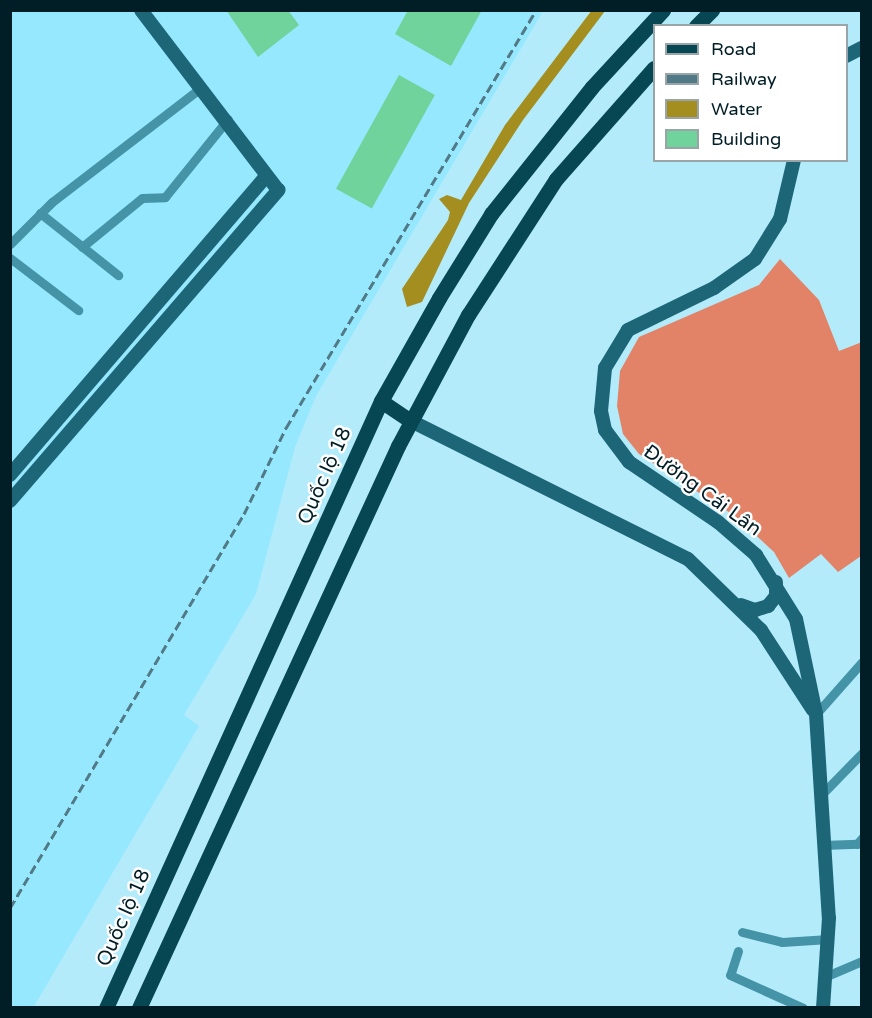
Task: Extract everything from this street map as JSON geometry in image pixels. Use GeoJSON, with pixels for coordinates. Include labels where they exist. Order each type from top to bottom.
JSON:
{"type":"FeatureCollection","features":[{"type":"Feature","properties":{"kind":"main road"},"geometry":{"type":"LineString","coordinates":[[10,501],[278,190],[228,119],[141,10]]}},
{"type":"Feature","properties":{"kind":"main road","name":"Quốc lộ 18"},"geometry":{"type":"LineString","coordinates":[[106,1008],[381,401],[491,214],[592,87],[663,10]]}},
{"type":"Feature","properties":{"kind":"main road"},"geometry":{"type":"LineString","coordinates":[[139,1008],[411,421],[468,315],[544,197],[653,69]]}},
{"type":"Feature","properties":{"kind":"main road","name":"Đường Cái Lân"},"geometry":{"type":"LineString","coordinates":[[794,162],[780,219],[754,259],[714,288],[628,330],[605,368],[601,390],[605,430],[629,462],[718,522],[772,575],[796,619],[816,714],[829,939],[829,975],[823,1008]]}},
{"type":"Feature","properties":{"kind":"main road"},"geometry":{"type":"LineString","coordinates":[[10,475],[266,176]]}},
{"type":"Feature","properties":{"kind":"main road"},"geometry":{"type":"LineString","coordinates":[[381,401],[411,421],[664,544],[736,602],[785,661],[816,714]]}},
{"type":"Feature","properties":{"kind":"main road"},"geometry":{"type":"LineString","coordinates":[[736,602],[755,610],[768,606],[777,589],[772,575]]}},
{"type":"Feature","properties":{"kind":"street"},"geometry":{"type":"LineString","coordinates":[[10,244],[40,213],[202,87]]}},
{"type":"Feature","properties":{"kind":"street"},"geometry":{"type":"LineString","coordinates":[[82,247],[142,198],[165,197],[228,119]]}},
{"type":"Feature","properties":{"kind":"street"},"geometry":{"type":"LineString","coordinates":[[40,213],[118,275]]}},
{"type":"Feature","properties":{"kind":"street"},"geometry":{"type":"LineString","coordinates":[[10,258],[78,310]]}},
{"type":"Feature","properties":{"kind":"street"},"geometry":{"type":"LineString","coordinates":[[816,714],[861,662]]}},
{"type":"Feature","properties":{"kind":"street"},"geometry":{"type":"LineString","coordinates":[[821,795],[861,753]]}},
{"type":"Feature","properties":{"kind":"street"},"geometry":{"type":"LineString","coordinates":[[823,845],[857,844],[861,838]]}},
{"type":"Feature","properties":{"kind":"street"},"geometry":{"type":"LineString","coordinates":[[742,932],[782,942],[829,939]]}},
{"type":"Feature","properties":{"kind":"street"},"geometry":{"type":"LineString","coordinates":[[738,951],[730,975],[803,1008]]}},
{"type":"Feature","properties":{"kind":"street"},"geometry":{"type":"LineString","coordinates":[[829,975],[861,961]]}},
{"type":"Feature","properties":{"kind":"shaded area"},"geometry":{"type":"Polygon","coordinates":[[[10,11],[543,11],[316,396],[295,447],[256,594],[184,715],[199,726],[33,1008],[10,1007],[10,11]]]}},
{"type":"Feature","properties":{"kind":"shaded area"},"geometry":{"type":"Polygon","coordinates":[[[780,259],[819,300],[839,351],[862,342],[861,556],[838,572],[821,554],[789,578],[774,552],[735,516],[639,454],[623,434],[617,406],[620,371],[639,337],[759,285],[780,259]]]}},
{"type":"Feature","properties":{"kind":"water"},"geometry":{"type":"Polygon","coordinates":[[[592,10],[605,11],[523,120],[469,203],[422,302],[407,307],[402,289],[448,220],[450,212],[439,199],[447,195],[461,200],[505,125],[592,10]]]}},
{"type":"Feature","properties":{"kind":"building"},"geometry":{"type":"Polygon","coordinates":[[[226,10],[288,10],[299,25],[258,57],[226,10]]]}},
{"type":"Feature","properties":{"kind":"building"},"geometry":{"type":"Polygon","coordinates":[[[408,10],[482,10],[451,66],[395,34],[408,10]]]}},
{"type":"Feature","properties":{"kind":"building"},"geometry":{"type":"Polygon","coordinates":[[[399,75],[435,95],[372,209],[336,189],[399,75]]]}},
{"type":"Feature","properties":{"kind":"railway"},"geometry":{"type":"LineString","coordinates":[[10,908],[244,514],[286,428],[536,10]]}}]}
